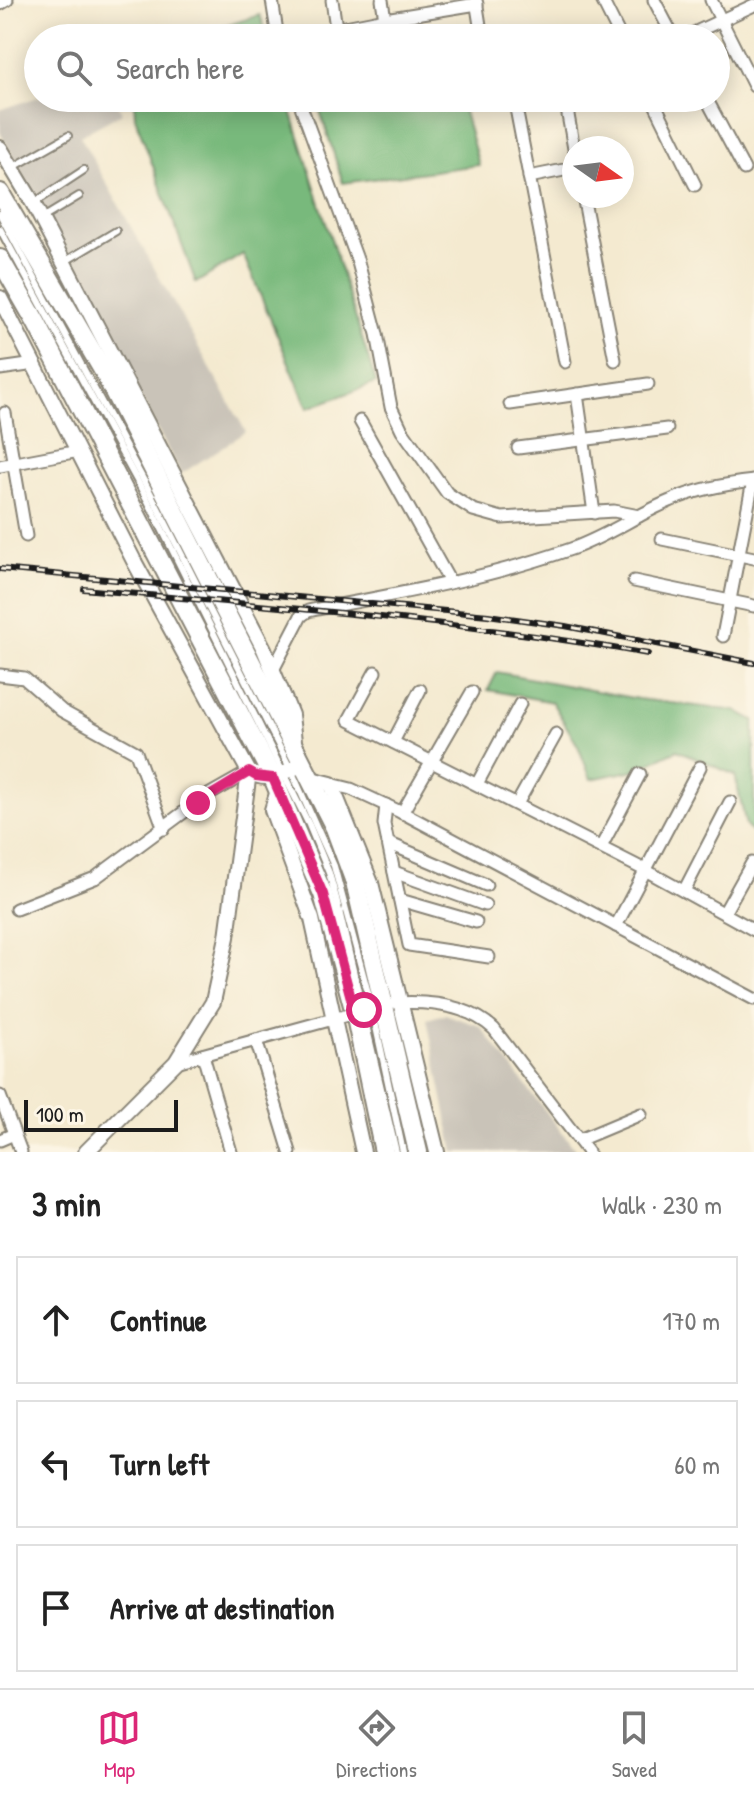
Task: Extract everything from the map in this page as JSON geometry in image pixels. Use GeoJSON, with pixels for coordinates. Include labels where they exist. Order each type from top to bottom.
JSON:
{"type":"FeatureCollection","features":[{"type":"Feature","properties":{"kind":"main road"},"geometry":{"type":"LineString","coordinates":[[0,193],[104,372],[295,747],[290,776],[323,894],[375,1008],[418,1152]]}},
{"type":"Feature","properties":{"kind":"main road"},"geometry":{"type":"LineString","coordinates":[[0,259],[290,776],[335,828],[355,882],[375,1008],[384,1152]]}},
{"type":"Feature","properties":{"kind":"street"},"geometry":{"type":"LineString","coordinates":[[0,4],[7,0]]}},
{"type":"Feature","properties":{"kind":"street"},"geometry":{"type":"LineString","coordinates":[[272,0],[276,24]]}},
{"type":"Feature","properties":{"kind":"street"},"geometry":{"type":"LineString","coordinates":[[332,0],[335,24]]}},
{"type":"Feature","properties":{"kind":"street"},"geometry":{"type":"LineString","coordinates":[[382,0],[385,19]]}},
{"type":"Feature","properties":{"kind":"street"},"geometry":{"type":"LineString","coordinates":[[602,0],[614,24]]}},
{"type":"Feature","properties":{"kind":"street"},"geometry":{"type":"LineString","coordinates":[[654,0],[667,24]]}},
{"type":"Feature","properties":{"kind":"street"},"geometry":{"type":"LineString","coordinates":[[711,0],[723,24]]}},
{"type":"Feature","properties":{"kind":"street"},"geometry":{"type":"LineString","coordinates":[[358,24],[431,6],[477,2],[480,24]]}},
{"type":"Feature","properties":{"kind":"street"},"geometry":{"type":"LineString","coordinates":[[715,24],[754,5]]}},
{"type":"Feature","properties":{"kind":"street"},"geometry":{"type":"LineString","coordinates":[[730,37],[754,86]]}},
{"type":"Feature","properties":{"kind":"street"},"geometry":{"type":"LineString","coordinates":[[303,112],[358,262],[377,334],[391,407],[402,430],[450,497],[464,506],[502,518],[618,511],[639,516]]}},
{"type":"Feature","properties":{"kind":"street"},"geometry":{"type":"LineString","coordinates":[[517,112],[565,362]]}},
{"type":"Feature","properties":{"kind":"street"},"geometry":{"type":"LineString","coordinates":[[567,112],[572,136]]}},
{"type":"Feature","properties":{"kind":"street"},"geometry":{"type":"LineString","coordinates":[[659,112],[695,185]]}},
{"type":"Feature","properties":{"kind":"street"},"geometry":{"type":"LineString","coordinates":[[713,112],[744,169]]}},
{"type":"Feature","properties":{"kind":"street"},"geometry":{"type":"LineString","coordinates":[[0,148],[33,203],[264,649],[291,715],[295,747]]}},
{"type":"Feature","properties":{"kind":"street"},"geometry":{"type":"LineString","coordinates":[[529,177],[562,170]]}},
{"type":"Feature","properties":{"kind":"street"},"geometry":{"type":"LineString","coordinates":[[585,208],[615,360]]}},
{"type":"Feature","properties":{"kind":"street"},"geometry":{"type":"LineString","coordinates":[[0,298],[6,319],[35,364],[135,563],[249,772],[256,776],[290,776],[331,784],[386,805],[754,999]]}},
{"type":"Feature","properties":{"kind":"street"},"geometry":{"type":"LineString","coordinates":[[0,369],[35,364]]}},
{"type":"Feature","properties":{"kind":"street"},"geometry":{"type":"LineString","coordinates":[[510,404],[648,384]]}},
{"type":"Feature","properties":{"kind":"street"},"geometry":{"type":"LineString","coordinates":[[577,394],[594,513]]}},
{"type":"Feature","properties":{"kind":"street"},"geometry":{"type":"LineString","coordinates":[[5,413],[26,536]]}},
{"type":"Feature","properties":{"kind":"street"},"geometry":{"type":"LineString","coordinates":[[360,421],[450,582]]}},
{"type":"Feature","properties":{"kind":"street"},"geometry":{"type":"LineString","coordinates":[[518,448],[667,429]]}},
{"type":"Feature","properties":{"kind":"street"},"geometry":{"type":"LineString","coordinates":[[0,466],[79,451]]}},
{"type":"Feature","properties":{"kind":"street"},"geometry":{"type":"LineString","coordinates":[[273,670],[301,616],[308,611],[450,582],[572,549],[687,495],[753,481],[751,508],[723,636]]}},
{"type":"Feature","properties":{"kind":"street"},"geometry":{"type":"LineString","coordinates":[[662,539],[754,558]]}},
{"type":"Feature","properties":{"kind":"street"},"geometry":{"type":"LineString","coordinates":[[634,581],[754,606]]}},
{"type":"Feature","properties":{"kind":"street"},"geometry":{"type":"LineString","coordinates":[[375,672],[349,720],[601,847],[754,930]]}},
{"type":"Feature","properties":{"kind":"street"},"geometry":{"type":"LineString","coordinates":[[0,675],[24,678],[62,711],[136,752],[164,829]]}},
{"type":"Feature","properties":{"kind":"street"},"geometry":{"type":"LineString","coordinates":[[393,742],[420,690]]}},
{"type":"Feature","properties":{"kind":"street"},"geometry":{"type":"LineString","coordinates":[[402,813],[472,692]]}},
{"type":"Feature","properties":{"kind":"street"},"geometry":{"type":"LineString","coordinates":[[477,784],[520,704]]}},
{"type":"Feature","properties":{"kind":"street"},"geometry":{"type":"LineString","coordinates":[[517,804],[556,734]]}},
{"type":"Feature","properties":{"kind":"street"},"geometry":{"type":"LineString","coordinates":[[616,926],[700,767]]}},
{"type":"Feature","properties":{"kind":"street"},"geometry":{"type":"LineString","coordinates":[[16,909],[95,878],[203,798],[249,772]]}},
{"type":"Feature","properties":{"kind":"street"},"geometry":{"type":"LineString","coordinates":[[86,1152],[176,1062],[213,1002],[249,772]]}},
{"type":"Feature","properties":{"kind":"street"},"geometry":{"type":"LineString","coordinates":[[601,847],[640,774]]}},
{"type":"Feature","properties":{"kind":"street"},"geometry":{"type":"LineString","coordinates":[[290,776],[272,810],[306,898],[363,1152]]}},
{"type":"Feature","properties":{"kind":"street"},"geometry":{"type":"LineString","coordinates":[[331,784],[371,883],[375,1008],[437,1152]]}},
{"type":"Feature","properties":{"kind":"street"},"geometry":{"type":"LineString","coordinates":[[684,891],[730,802]]}},
{"type":"Feature","properties":{"kind":"street"},"geometry":{"type":"LineString","coordinates":[[386,805],[384,824],[409,945],[489,957]]}},
{"type":"Feature","properties":{"kind":"street"},"geometry":{"type":"LineString","coordinates":[[388,843],[486,885]]}},
{"type":"Feature","properties":{"kind":"street"},"geometry":{"type":"LineString","coordinates":[[724,913],[752,863]]}},
{"type":"Feature","properties":{"kind":"street"},"geometry":{"type":"LineString","coordinates":[[394,872],[485,905]]}},
{"type":"Feature","properties":{"kind":"street"},"geometry":{"type":"LineString","coordinates":[[400,900],[476,922]]}},
{"type":"Feature","properties":{"kind":"street"},"geometry":{"type":"LineString","coordinates":[[176,1062],[375,1008],[460,1008],[482,1017],[494,1029],[588,1152]]}},
{"type":"Feature","properties":{"kind":"street"},"geometry":{"type":"LineString","coordinates":[[256,1040],[290,1152]]}},
{"type":"Feature","properties":{"kind":"street"},"geometry":{"type":"LineString","coordinates":[[203,1055],[231,1152]]}},
{"type":"Feature","properties":{"kind":"street"},"geometry":{"type":"LineString","coordinates":[[0,1096],[21,1152]]}},
{"type":"Feature","properties":{"kind":"street"},"geometry":{"type":"LineString","coordinates":[[579,1140],[641,1114]]}},
{"type":"Feature","properties":{"kind":"street"},"geometry":{"type":"LineString","coordinates":[[0,1140],[14,1134]]}},
{"type":"Feature","properties":{"kind":"lane"},"geometry":{"type":"LineString","coordinates":[[12,168],[68,136]]}},
{"type":"Feature","properties":{"kind":"lane"},"geometry":{"type":"LineString","coordinates":[[33,203],[84,170]]}},
{"type":"Feature","properties":{"kind":"lane"},"geometry":{"type":"LineString","coordinates":[[41,219],[79,196]]}},
{"type":"Feature","properties":{"kind":"lane"},"geometry":{"type":"LineString","coordinates":[[0,214],[152,496],[290,776]]}},
{"type":"Feature","properties":{"kind":"lane"},"geometry":{"type":"LineString","coordinates":[[0,229],[147,499],[290,776]]}},
{"type":"Feature","properties":{"kind":"lane"},"geometry":{"type":"LineString","coordinates":[[63,262],[116,231]]}},
{"type":"Feature","properties":{"kind":"lane"},"geometry":{"type":"LineString","coordinates":[[375,1008],[396,1152]]}},
{"type":"Feature","properties":{"kind":"lane"},"geometry":{"type":"LineString","coordinates":[[375,1008],[403,1152]]}},
{"type":"Feature","properties":{"kind":"shaded area"},"geometry":{"type":"Polygon","coordinates":[[[24,102],[24,112],[122,113],[80,136],[246,432],[181,474],[0,132],[0,110],[24,102]]]}},
{"type":"Feature","properties":{"kind":"shaded area"},"geometry":{"type":"Polygon","coordinates":[[[445,1014],[480,1026],[577,1152],[454,1152],[427,1019],[445,1014]]]}},
{"type":"Feature","properties":{"kind":"green space"},"geometry":{"type":"Polygon","coordinates":[[[260,15],[263,24],[231,24],[260,15]]]}},
{"type":"Feature","properties":{"kind":"green space"},"geometry":{"type":"Polygon","coordinates":[[[135,112],[291,112],[376,383],[308,408],[243,254],[196,283],[135,112]]]}},
{"type":"Feature","properties":{"kind":"green space"},"geometry":{"type":"Polygon","coordinates":[[[320,112],[464,112],[479,165],[343,183],[320,112]]]}},
{"type":"Feature","properties":{"kind":"green space"},"geometry":{"type":"Polygon","coordinates":[[[497,672],[638,699],[737,711],[754,720],[754,835],[746,826],[735,775],[677,750],[635,770],[591,779],[578,746],[552,702],[488,690],[497,672]]]}},
{"type":"Feature","properties":{"kind":"railway"},"geometry":{"type":"LineString","coordinates":[[0,569],[488,615],[565,626],[754,663]]}},
{"type":"Feature","properties":{"kind":"railway"},"geometry":{"type":"LineString","coordinates":[[84,589],[437,623],[648,654]]}},
{"type":"Feature","properties":{"kind":"route"},"geometry":{"type":"LineString","coordinates":[[198,803],[249,772],[263,778],[273,778],[323,894],[355,1013],[364,1010]]}}]}
